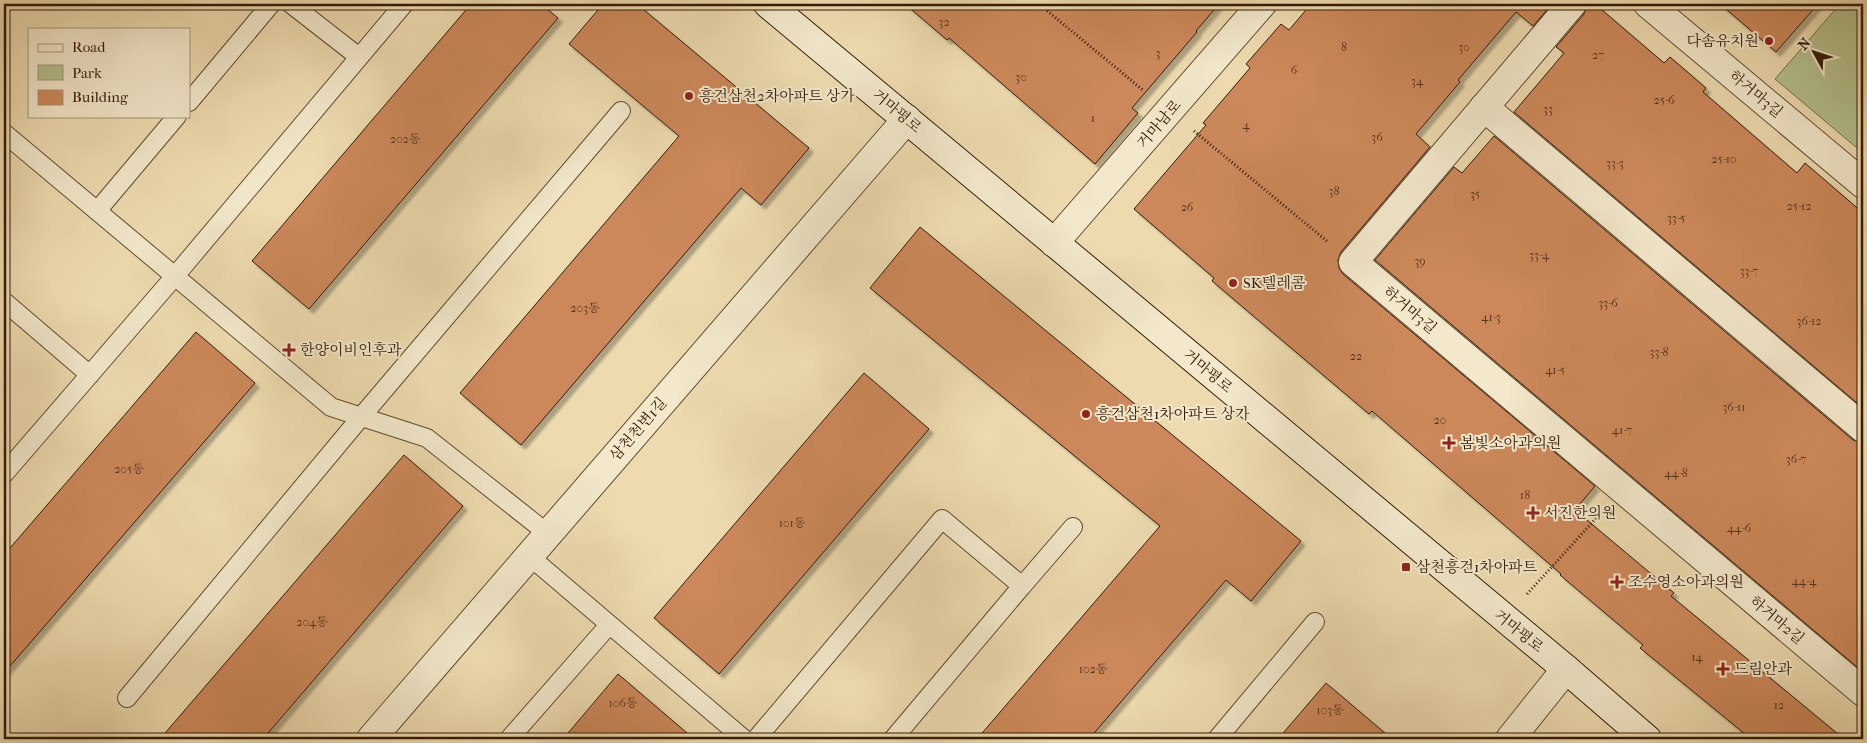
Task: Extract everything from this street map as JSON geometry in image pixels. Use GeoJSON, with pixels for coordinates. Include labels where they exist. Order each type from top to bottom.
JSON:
{"type":"FeatureCollection","features":[{"type":"Feature","properties":{"kind":"street","name":"거마평로"},"geometry":{"type":"LineString","coordinates":[[768,4],[1566,669],[1647,739]]}},
{"type":"Feature","properties":{"kind":"street","name":"거마남로"},"geometry":{"type":"LineString","coordinates":[[1054,243],[1262,4]]}},
{"type":"Feature","properties":{"kind":"street","name":"하거마3길"},"geometry":{"type":"LineString","coordinates":[[1572,4],[1353,262],[1622,489]]}},
{"type":"Feature","properties":{"kind":"street","name":"하거마3길"},"geometry":{"type":"LineString","coordinates":[[1648,4],[1863,184]]}},
{"type":"Feature","properties":{"kind":"street"},"geometry":{"type":"LineString","coordinates":[[1484,107],[1863,428]]}},
{"type":"Feature","properties":{"kind":"street","name":"삼천천변1길"},"geometry":{"type":"LineString","coordinates":[[371,739],[547,533],[907,119]]}},
{"type":"Feature","properties":{"kind":"street","name":"하거마2길"},"geometry":{"type":"LineString","coordinates":[[1622,489],[1863,692]]}},
{"type":"Feature","properties":{"kind":"street"},"geometry":{"type":"LineString","coordinates":[[1510,739],[1566,669]]}},
{"type":"Feature","properties":{"kind":"lane"},"geometry":{"type":"LineString","coordinates":[[190,101],[271,4]]}},
{"type":"Feature","properties":{"kind":"lane"},"geometry":{"type":"LineString","coordinates":[[291,4],[359,57]]}},
{"type":"Feature","properties":{"kind":"lane"},"geometry":{"type":"LineString","coordinates":[[4,474],[175,276],[404,4]]}},
{"type":"Feature","properties":{"kind":"lane"},"geometry":{"type":"LineString","coordinates":[[127,698],[621,111]]}},
{"type":"Feature","properties":{"kind":"lane"},"geometry":{"type":"LineString","coordinates":[[97,211],[175,118]]}},
{"type":"Feature","properties":{"kind":"lane"},"geometry":{"type":"LineString","coordinates":[[4,133],[331,407],[427,438],[547,533]]}},
{"type":"Feature","properties":{"kind":"lane"},"geometry":{"type":"LineString","coordinates":[[4,306],[6,303],[90,375]]}},
{"type":"Feature","properties":{"kind":"lane"},"geometry":{"type":"LineString","coordinates":[[756,739],[942,519],[1022,586]]}},
{"type":"Feature","properties":{"kind":"lane"},"geometry":{"type":"LineString","coordinates":[[893,739],[1073,528]]}},
{"type":"Feature","properties":{"kind":"lane"},"geometry":{"type":"LineString","coordinates":[[528,555],[744,739]]}},
{"type":"Feature","properties":{"kind":"lane"},"geometry":{"type":"LineString","coordinates":[[1217,739],[1315,622]]}},
{"type":"Feature","properties":{"kind":"lane"},"geometry":{"type":"LineString","coordinates":[[509,739],[608,625]]}},
{"type":"Feature","properties":{"kind":"path"},"geometry":{"type":"LineString","coordinates":[[1504,619],[1622,489]]}},
{"type":"Feature","properties":{"kind":"green space"},"geometry":{"type":"Polygon","coordinates":[[[1840,4],[1863,4],[1863,153],[1775,79],[1840,4]]]}},
{"type":"Feature","properties":{"kind":"building"},"geometry":{"type":"Polygon","coordinates":[[[471,4],[541,4],[558,18],[309,309],[252,261],[471,4]]]}},
{"type":"Feature","properties":{"kind":"building"},"geometry":{"type":"Polygon","coordinates":[[[603,4],[637,4],[809,148],[761,205],[741,188],[521,445],[460,393],[679,136],[569,44],[603,4]]]}},
{"type":"Feature","properties":{"kind":"building"},"geometry":{"type":"Polygon","coordinates":[[[905,4],[1219,4],[1132,108],[1138,113],[1095,164],[949,38],[947,40],[905,4]]]}},
{"type":"Feature","properties":{"kind":"building"},"geometry":{"type":"Polygon","coordinates":[[[1311,4],[1552,4],[1533,26],[1516,12],[1458,80],[1460,82],[1416,134],[1430,147],[1341,252],[1338,260],[1339,268],[1343,274],[1595,486],[1575,510],[1674,593],[1671,596],[1844,739],[1751,739],[1640,648],[1643,645],[1372,411],[1369,414],[1212,281],[1214,278],[1134,209],[1206,125],[1203,123],[1250,68],[1246,64],[1281,24],[1289,30],[1311,4]]]}},
{"type":"Feature","properties":{"kind":"building"},"geometry":{"type":"Polygon","coordinates":[[[1587,4],[1595,4],[1664,63],[1670,57],[1706,88],[1703,92],[1797,173],[1805,163],[1863,213],[1863,408],[1514,112],[1564,53],[1556,47],[1584,14],[1587,4]]]}},
{"type":"Feature","properties":{"kind":"building"},"geometry":{"type":"Polygon","coordinates":[[[1720,4],[1818,4],[1776,52],[1720,4]]]}},
{"type":"Feature","properties":{"kind":"building"},"geometry":{"type":"Polygon","coordinates":[[[1494,136],[1853,440],[1863,443],[1863,672],[1375,260],[1454,167],[1462,173],[1494,136]]]}},
{"type":"Feature","properties":{"kind":"building","name":"흥건삼천1차아파트 상가"},"geometry":{"type":"Polygon","coordinates":[[[920,227],[1301,541],[1251,601],[1226,580],[1089,739],[977,739],[1160,526],[870,288],[920,227]]]}},
{"type":"Feature","properties":{"kind":"building"},"geometry":{"type":"Polygon","coordinates":[[[196,332],[255,383],[4,673],[4,555],[196,332]]]}},
{"type":"Feature","properties":{"kind":"building"},"geometry":{"type":"Polygon","coordinates":[[[864,373],[929,429],[719,674],[654,618],[864,373]]]}},
{"type":"Feature","properties":{"kind":"building"},"geometry":{"type":"Polygon","coordinates":[[[404,455],[463,506],[263,739],[160,739],[404,455]]]}},
{"type":"Feature","properties":{"kind":"building"},"geometry":{"type":"Polygon","coordinates":[[[618,674],[694,739],[563,739],[618,674]]]}},
{"type":"Feature","properties":{"kind":"building"},"geometry":{"type":"Polygon","coordinates":[[[1326,683],[1392,739],[1278,739],[1326,683]]]}},
{"type":"Feature","properties":{"kind":"place","name":"다솜유치원"},"geometry":{"type":"Point","coordinates":[1769,41]}},
{"type":"Feature","properties":{"kind":"place","name":"흥건삼천2차아파트 상가"},"geometry":{"type":"Point","coordinates":[689,96]}},
{"type":"Feature","properties":{"kind":"place","name":"SK텔레콤"},"geometry":{"type":"Point","coordinates":[1233,283]}},
{"type":"Feature","properties":{"kind":"place","name":"한양이비인후과"},"geometry":{"type":"Point","coordinates":[289,350]}},
{"type":"Feature","properties":{"kind":"place","name":"흥건삼천1차아파트 상가"},"geometry":{"type":"Point","coordinates":[1086,414]}},
{"type":"Feature","properties":{"kind":"place","name":"봄빛소아과의원"},"geometry":{"type":"Point","coordinates":[1449,443]}},
{"type":"Feature","properties":{"kind":"place","name":"서진한의원"},"geometry":{"type":"Point","coordinates":[1533,513]}},
{"type":"Feature","properties":{"kind":"place","name":"삼천흥건1차아파트"},"geometry":{"type":"Point","coordinates":[1406,567]}},
{"type":"Feature","properties":{"kind":"place","name":"조수영소아과의원"},"geometry":{"type":"Point","coordinates":[1617,582]}},
{"type":"Feature","properties":{"kind":"place","name":"드림안과"},"geometry":{"type":"Point","coordinates":[1723,669]}}]}
